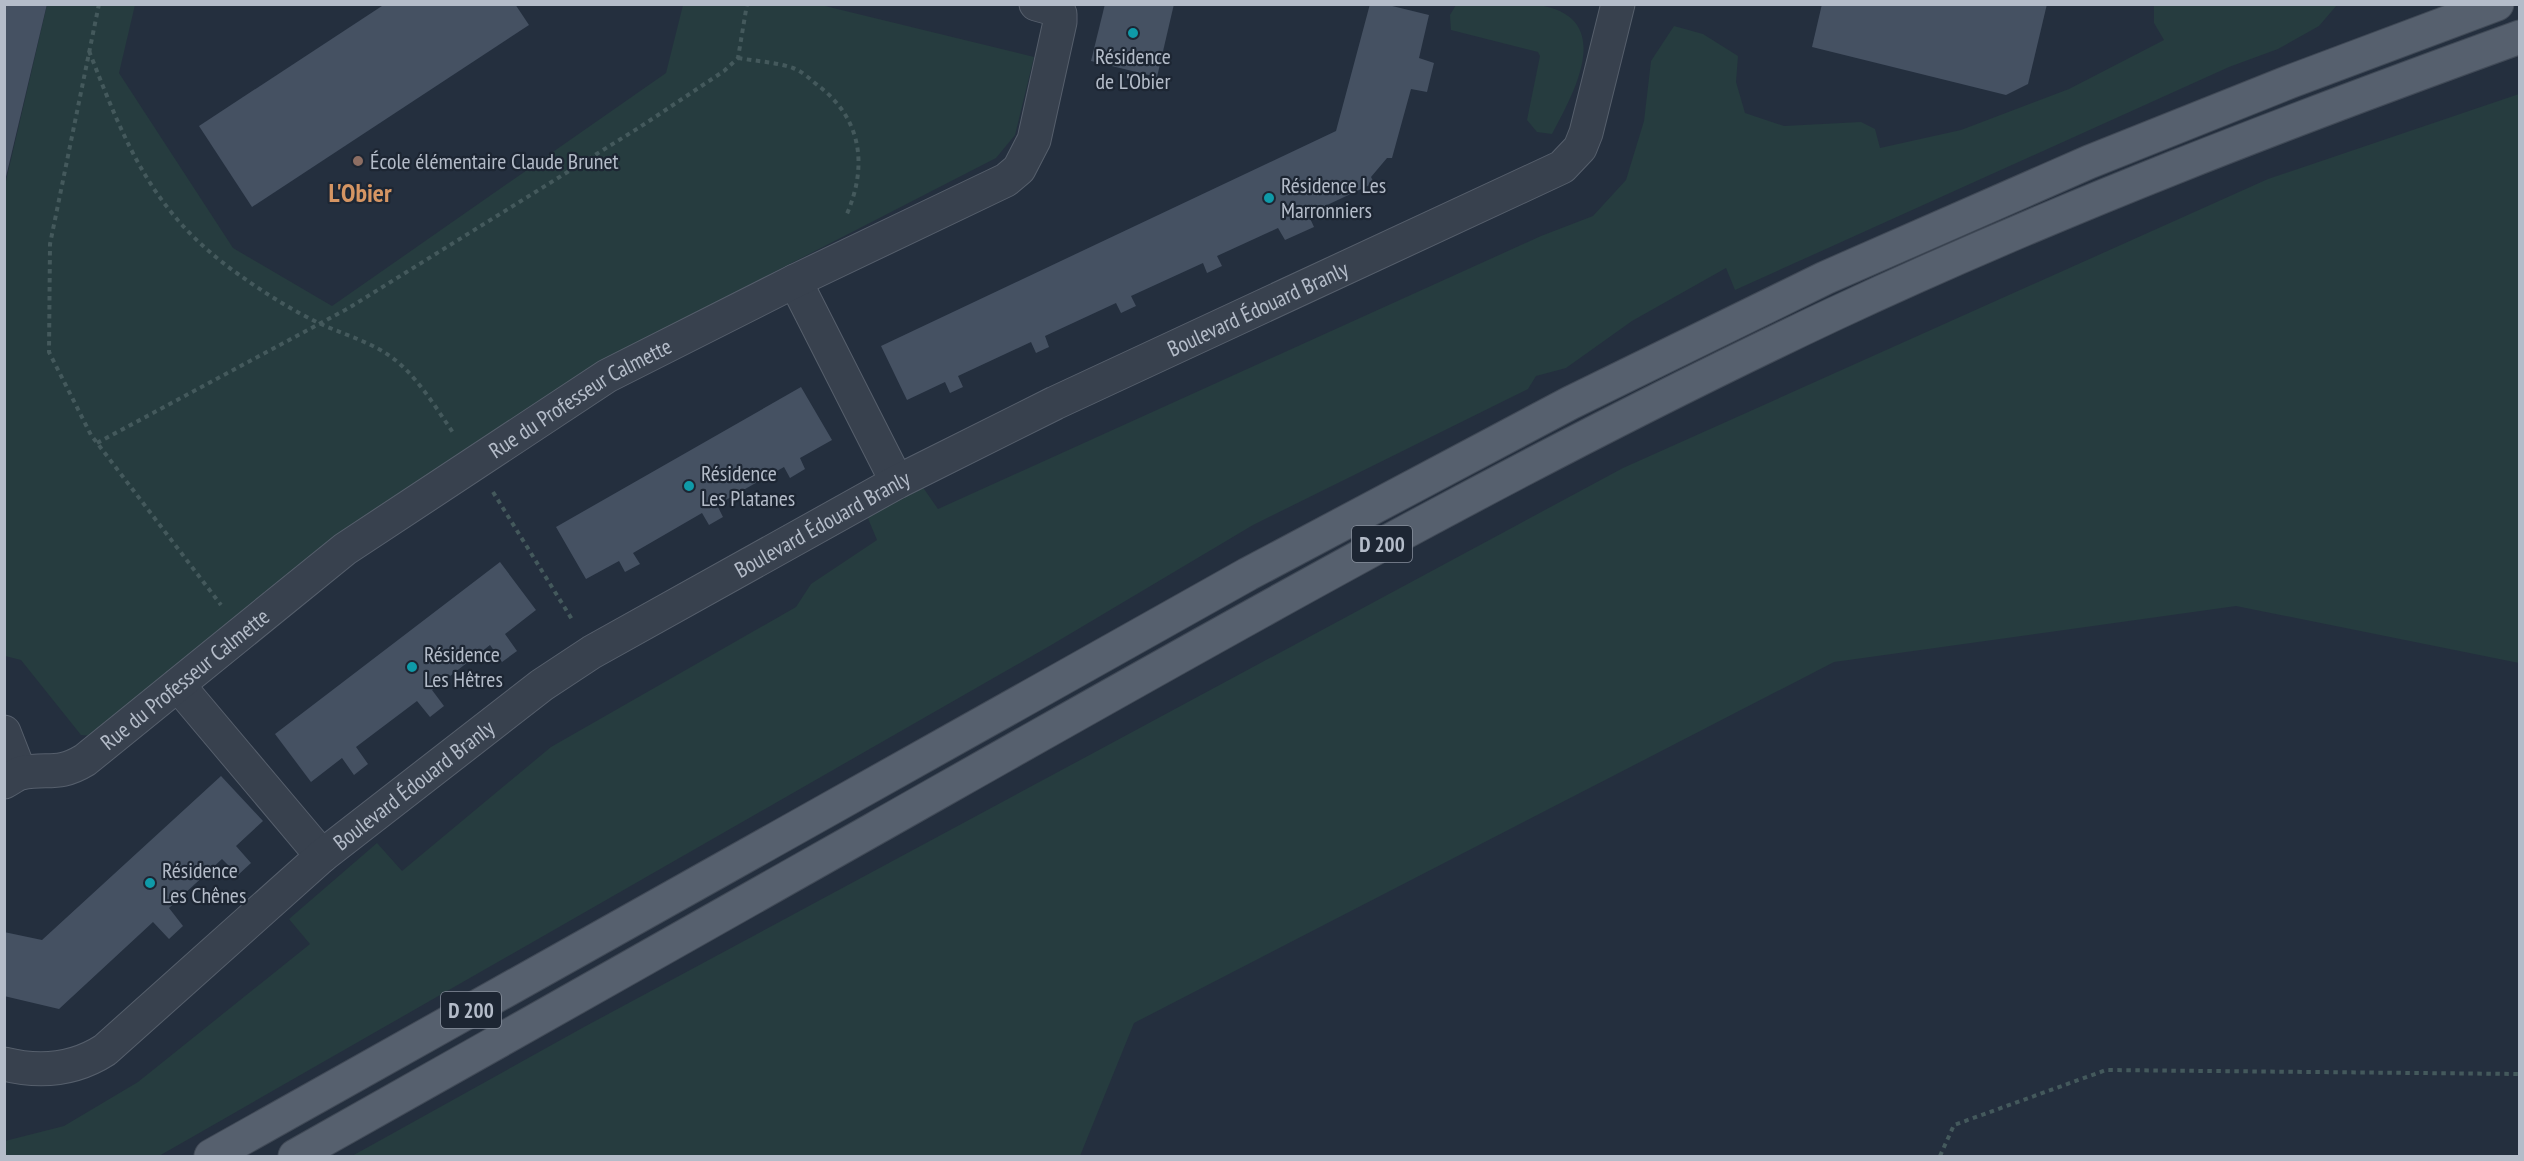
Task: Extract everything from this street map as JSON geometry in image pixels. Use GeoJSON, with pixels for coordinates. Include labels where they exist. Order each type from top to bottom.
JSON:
{"type":"FeatureCollection","features":[{"type":"Feature","properties":{"kind":"main road","name":"D 200"},"geometry":{"type":"LineString","coordinates":[[211,1156],[1248,574],[1619,379],[1825,278],[2089,162],[2289,82],[2497,4]]}},
{"type":"Feature","properties":{"kind":"main road","name":"D 200"},"geometry":{"type":"LineString","coordinates":[[295,1156],[1255,612],[1509,476],[1645,407],[1900,284],[2099,197],[2304,115],[2520,37]]}},
{"type":"Feature","properties":{"kind":"street","name":"Rue du Professeur Calmette"},"geometry":{"type":"LineString","coordinates":[[4,732],[12,777],[71,769],[345,549],[474,462],[627,365],[1006,180],[1019,169],[1034,140],[1060,22],[1060,14],[1054,9],[1036,4]]}},
{"type":"Feature","properties":{"kind":"street","name":"Boulevard Édouard Branly"},"geometry":{"type":"LineString","coordinates":[[4,1064],[55,1069],[80,1064],[97,1055],[322,856],[542,685],[592,652],[897,482],[1054,403],[1563,167],[1580,148],[1586,133],[1618,4]]}},
{"type":"Feature","properties":{"kind":"street"},"geometry":{"type":"LineString","coordinates":[[795,281],[897,482]]}},
{"type":"Feature","properties":{"kind":"street"},"geometry":{"type":"LineString","coordinates":[[178,685],[322,856]]}},
{"type":"Feature","properties":{"kind":"path"},"geometry":{"type":"LineString","coordinates":[[99,4],[50,244],[49,351],[97,443],[241,632]]}},
{"type":"Feature","properties":{"kind":"path"},"geometry":{"type":"LineString","coordinates":[[97,443],[320,324],[640,127],[724,71],[738,58],[747,4]]}},
{"type":"Feature","properties":{"kind":"path"},"geometry":{"type":"LineString","coordinates":[[89,51],[136,164],[164,206],[197,240],[238,274],[320,324],[367,341],[401,365],[431,400],[474,462],[592,652]]}},
{"type":"Feature","properties":{"kind":"path"},"geometry":{"type":"LineString","coordinates":[[738,58],[794,68],[837,100],[853,124],[859,152],[856,183],[847,214],[819,250],[827,266]]}},
{"type":"Feature","properties":{"kind":"path"},"geometry":{"type":"LineString","coordinates":[[1940,1156],[1954,1125],[2106,1070],[2520,1074]]}},
{"type":"Feature","properties":{"kind":"green space"},"geometry":{"type":"Polygon","coordinates":[[[1530,4],[1557,10],[1574,21],[1582,36],[1583,54],[1572,95],[1552,134],[1537,132],[1527,120],[1540,56],[1538,52],[1451,30],[1450,15],[1456,5],[1530,4]]]}},
{"type":"Feature","properties":{"kind":"green space"},"geometry":{"type":"Polygon","coordinates":[[[47,5],[135,5],[119,73],[233,248],[332,306],[666,73],[683,5],[821,5],[1034,57],[1015,135],[996,158],[607,358],[300,564],[93,736],[81,735],[21,660],[5,656],[5,185],[47,5]]]}},
{"type":"Feature","properties":{"kind":"green space"},"geometry":{"type":"Polygon","coordinates":[[[2154,5],[2337,5],[2319,26],[2278,49],[2229,67],[1735,290],[1726,268],[1632,321],[1566,368],[1536,376],[1528,389],[1253,525],[1053,644],[159,1156],[5,1156],[5,1141],[64,1126],[138,1082],[310,944],[289,919],[377,843],[402,871],[551,747],[796,607],[811,584],[877,540],[867,516],[922,486],[938,509],[1541,236],[1593,216],[1626,180],[1644,121],[1651,61],[1674,26],[1703,34],[1738,56],[1736,82],[1745,113],[1784,126],[1861,122],[1875,129],[1880,148],[1961,130],[2069,89],[2164,40],[2154,23],[2154,5]]]}},
{"type":"Feature","properties":{"kind":"green space"},"geometry":{"type":"Polygon","coordinates":[[[2519,94],[2519,663],[2236,606],[1834,662],[1134,1023],[1080,1156],[352,1156],[584,1027],[1623,468],[2268,179],[2519,94]]]}},
{"type":"Feature","properties":{"kind":"building"},"geometry":{"type":"Polygon","coordinates":[[[4,4],[47,4],[5,181],[4,181],[4,4]]]}},
{"type":"Feature","properties":{"kind":"building"},"geometry":{"type":"Polygon","coordinates":[[[385,4],[515,4],[529,25],[252,207],[199,126],[385,4]]]}},
{"type":"Feature","properties":{"kind":"building","name":"Résidence de L'Obier"},"geometry":{"type":"Polygon","coordinates":[[[1105,4],[1174,4],[1157,77],[1091,61],[1105,4]]]}},
{"type":"Feature","properties":{"kind":"building","name":"Résidence Les Marronniers"},"geometry":{"type":"Polygon","coordinates":[[[1370,4],[1384,4],[1429,15],[1419,58],[1434,63],[1427,92],[1411,89],[1392,158],[1387,158],[1371,177],[1374,183],[1308,214],[1314,227],[1285,240],[1278,228],[1217,256],[1222,266],[1207,273],[1203,263],[1131,296],[1136,306],[1121,313],[1116,303],[1045,336],[1049,347],[1036,353],[1031,342],[958,376],[963,387],[950,393],[945,382],[907,400],[881,346],[1336,131],[1370,4]]]}},
{"type":"Feature","properties":{"kind":"building"},"geometry":{"type":"Polygon","coordinates":[[[1822,4],[2047,4],[2028,84],[2006,95],[1812,47],[1822,4]]]}},
{"type":"Feature","properties":{"kind":"building","name":"Résidence Les Platanes"},"geometry":{"type":"Polygon","coordinates":[[[801,387],[832,440],[800,458],[805,469],[790,478],[784,467],[717,505],[723,517],[709,525],[702,513],[633,553],[640,564],[625,572],[619,561],[586,579],[556,527],[801,387]]]}},
{"type":"Feature","properties":{"kind":"building","name":"Résidence Les Hêtres"},"geometry":{"type":"Polygon","coordinates":[[[500,562],[536,610],[505,634],[517,651],[502,662],[490,645],[432,690],[444,706],[430,717],[417,701],[356,747],[368,764],[354,775],[342,758],[311,782],[275,734],[500,562]]]}},
{"type":"Feature","properties":{"kind":"building","name":"Résidence Les Chênes"},"geometry":{"type":"Polygon","coordinates":[[[221,776],[263,821],[236,846],[251,863],[238,875],[222,859],[169,908],[183,926],[169,939],[153,922],[59,1009],[4,996],[4,932],[42,940],[221,776]]]}},
{"type":"Feature","properties":{"kind":"place","name":"Résidence de L'Obier"},"geometry":{"type":"Point","coordinates":[1133,33]}},
{"type":"Feature","properties":{"kind":"place","name":"École élémentaire Claude Brunet"},"geometry":{"type":"Point","coordinates":[358,161]}},
{"type":"Feature","properties":{"kind":"place","name":"Résidence Les Marronniers"},"geometry":{"type":"Point","coordinates":[1269,198]}},
{"type":"Feature","properties":{"kind":"place","name":"Résidence Les Platanes"},"geometry":{"type":"Point","coordinates":[689,486]}},
{"type":"Feature","properties":{"kind":"place","name":"Résidence Les Hêtres"},"geometry":{"type":"Point","coordinates":[412,667]}},
{"type":"Feature","properties":{"kind":"place","name":"Résidence Les Chênes"},"geometry":{"type":"Point","coordinates":[150,883]}},
{"type":"Feature","properties":{"kind":"district","name":"L'Obier"},"geometry":{"type":"Point","coordinates":[360,192]}}]}
